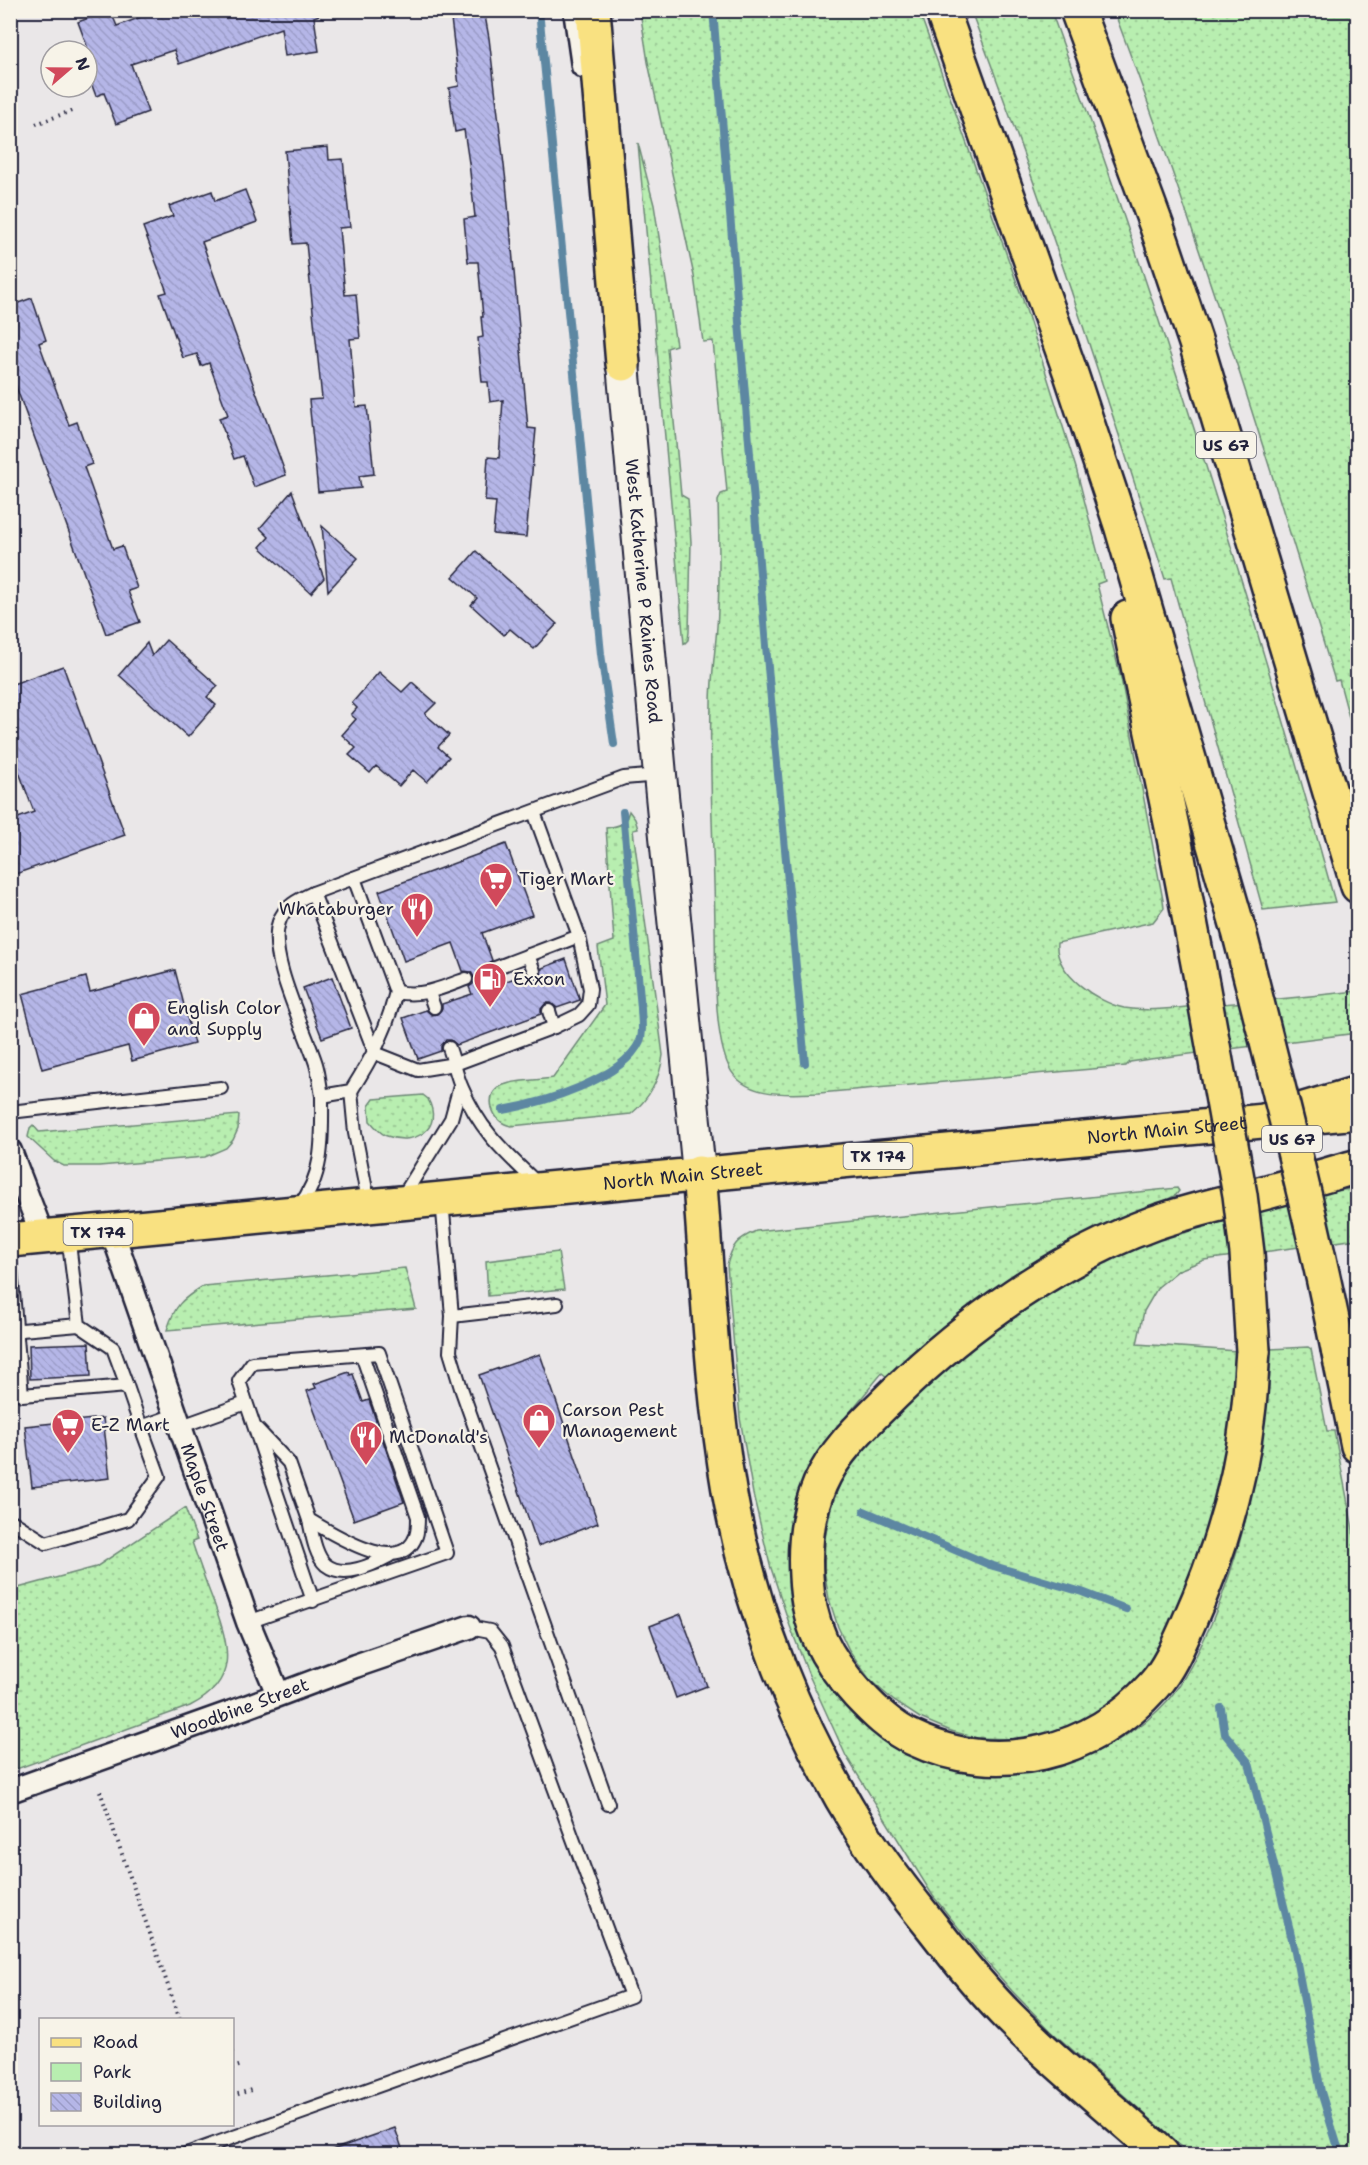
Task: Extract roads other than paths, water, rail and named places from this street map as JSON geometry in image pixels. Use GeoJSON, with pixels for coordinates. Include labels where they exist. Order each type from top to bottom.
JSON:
{"type":"FeatureCollection","features":[{"type":"Feature","properties":{"kind":"main road"},"geometry":{"type":"LineString","coordinates":[[593,10],[623,364]]}},
{"type":"Feature","properties":{"kind":"main road","name":"US 67"},"geometry":{"type":"LineString","coordinates":[[942,10],[1071,374],[1125,537],[1239,931],[1314,1234],[1358,1446]]}},
{"type":"Feature","properties":{"kind":"main road","name":"US 67"},"geometry":{"type":"LineString","coordinates":[[1077,10],[1157,227],[1196,344],[1358,886]]}},
{"type":"Feature","properties":{"kind":"main road"},"geometry":{"type":"LineString","coordinates":[[1071,374],[1138,661],[1202,984],[1240,1195],[1247,1253],[1253,1351],[1248,1415],[1236,1483],[1219,1546],[1200,1596],[1176,1651],[1156,1683],[1127,1712],[1092,1733],[1056,1750],[1018,1758],[980,1758],[944,1750],[909,1737],[877,1714],[847,1682],[821,1643],[807,1599],[805,1557],[808,1517],[821,1481],[838,1453],[865,1423],[930,1361],[1017,1295],[1064,1266],[1152,1224],[1203,1207],[1267,1192],[1358,1166]]}},
{"type":"Feature","properties":{"kind":"main road"},"geometry":{"type":"LineString","coordinates":[[1264,1121],[1358,1093]]}},
{"type":"Feature","properties":{"kind":"main road","name":"North Main Street"},"geometry":{"type":"LineString","coordinates":[[10,1240],[1358,1112]]}},
{"type":"Feature","properties":{"kind":"main road"},"geometry":{"type":"LineString","coordinates":[[699,1173],[719,1427],[729,1493],[767,1635],[793,1702],[862,1833],[957,1959],[1008,2016],[1065,2071],[1162,2154]]}},
{"type":"Feature","properties":{"kind":"street","name":"West Katherine P Raines Road"},"geometry":{"type":"LineString","coordinates":[[575,10],[623,364],[699,1173]]}},
{"type":"Feature","properties":{"kind":"street"},"geometry":{"type":"LineString","coordinates":[[10,1151],[56,1236]]}},
{"type":"Feature","properties":{"kind":"street","name":"Maple Street"},"geometry":{"type":"LineString","coordinates":[[112,1231],[248,1622],[278,1694]]}},
{"type":"Feature","properties":{"kind":"street","name":"Woodbine Street"},"geometry":{"type":"LineString","coordinates":[[10,1791],[469,1627]]}},
{"type":"Feature","properties":{"kind":"lane"},"geometry":{"type":"LineString","coordinates":[[292,1214],[307,1197],[317,1170],[322,1145],[322,1096],[317,1066],[281,966],[277,944],[279,921],[293,903],[314,893],[624,778],[660,775]]}},
{"type":"Feature","properties":{"kind":"lane"},"geometry":{"type":"LineString","coordinates":[[314,893],[375,1053],[418,1070],[455,1064],[579,1015],[588,1005],[590,989],[579,936],[534,812]]}},
{"type":"Feature","properties":{"kind":"lane"},"geometry":{"type":"LineString","coordinates":[[354,878],[396,992],[388,1024],[375,1053],[351,1091],[355,1133],[384,1205]]}},
{"type":"Feature","properties":{"kind":"lane"},"geometry":{"type":"LineString","coordinates":[[495,968],[579,936]]}},
{"type":"Feature","properties":{"kind":"lane"},"geometry":{"type":"LineString","coordinates":[[528,955],[534,971]]}},
{"type":"Feature","properties":{"kind":"lane"},"geometry":{"type":"LineString","coordinates":[[396,992],[412,995],[429,993],[466,979]]}},
{"type":"Feature","properties":{"kind":"lane"},"geometry":{"type":"LineString","coordinates":[[429,993],[434,1007]]}},
{"type":"Feature","properties":{"kind":"lane"},"geometry":{"type":"LineString","coordinates":[[549,1011],[554,1026]]}},
{"type":"Feature","properties":{"kind":"lane"},"geometry":{"type":"LineString","coordinates":[[449,1048],[460,1086],[477,1119],[499,1148],[543,1188]]}},
{"type":"Feature","properties":{"kind":"lane"},"geometry":{"type":"LineString","coordinates":[[384,1205],[450,1119],[460,1086]]}},
{"type":"Feature","properties":{"kind":"lane"},"geometry":{"type":"LineString","coordinates":[[10,1112],[221,1088]]}},
{"type":"Feature","properties":{"kind":"lane"},"geometry":{"type":"LineString","coordinates":[[322,1096],[351,1091]]}},
{"type":"Feature","properties":{"kind":"lane"},"geometry":{"type":"LineString","coordinates":[[442,1199],[452,1316],[450,1352],[608,1804]]}},
{"type":"Feature","properties":{"kind":"lane"},"geometry":{"type":"LineString","coordinates":[[56,1236],[79,1325]]}},
{"type":"Feature","properties":{"kind":"lane"},"geometry":{"type":"LineString","coordinates":[[10,1258],[13,1330],[22,1395],[126,1386]]}},
{"type":"Feature","properties":{"kind":"lane"},"geometry":{"type":"LineString","coordinates":[[452,1316],[557,1304]]}},
{"type":"Feature","properties":{"kind":"lane"},"geometry":{"type":"LineString","coordinates":[[10,1520],[46,1543],[128,1519],[159,1476],[113,1348],[79,1325],[13,1330]]}},
{"type":"Feature","properties":{"kind":"lane"},"geometry":{"type":"LineString","coordinates":[[248,1622],[313,1601],[447,1553],[379,1353],[252,1363],[239,1381],[313,1601]]}},
{"type":"Feature","properties":{"kind":"lane"},"geometry":{"type":"LineString","coordinates":[[255,1426],[288,1463],[309,1520],[318,1554],[325,1564],[336,1569],[354,1570],[404,1551],[416,1537],[418,1517],[362,1355]]}},
{"type":"Feature","properties":{"kind":"lane"},"geometry":{"type":"LineString","coordinates":[[141,1428],[246,1403]]}},
{"type":"Feature","properties":{"kind":"lane"},"geometry":{"type":"LineString","coordinates":[[309,1520],[368,1550],[389,1556]]}},
{"type":"Feature","properties":{"kind":"lane"},"geometry":{"type":"LineString","coordinates":[[186,2154],[631,1996],[502,1646],[490,1631],[469,1627]]}},
{"type":"Feature","properties":{"kind":"waterway"},"geometry":{"type":"LineString","coordinates":[[539,10],[601,654],[614,744]]}},
{"type":"Feature","properties":{"kind":"waterway"},"geometry":{"type":"LineString","coordinates":[[713,10],[766,646],[805,1063]]}},
{"type":"Feature","properties":{"kind":"waterway"},"geometry":{"type":"LineString","coordinates":[[503,1110],[538,1102],[599,1078],[631,1055],[640,1041],[641,1008],[623,812]]}},
{"type":"Feature","properties":{"kind":"waterway"},"geometry":{"type":"LineString","coordinates":[[864,1511],[990,1565],[1082,1592],[1126,1609]]}},
{"type":"Feature","properties":{"kind":"waterway"},"geometry":{"type":"LineString","coordinates":[[1221,1708],[1225,1734],[1249,1763],[1294,1947],[1321,2092],[1340,2154]]}},
{"type":"Feature","properties":{"kind":"place","name":"Tiger Mart"},"geometry":{"type":"Point","coordinates":[496,908]}},
{"type":"Feature","properties":{"kind":"place","name":"Whataburger"},"geometry":{"type":"Point","coordinates":[417,938]}},
{"type":"Feature","properties":{"kind":"place","name":"Exxon"},"geometry":{"type":"Point","coordinates":[490,1008]}},
{"type":"Feature","properties":{"kind":"place","name":"English Color and Supply"},"geometry":{"type":"Point","coordinates":[144,1047]}},
{"type":"Feature","properties":{"kind":"place","name":"Carson Pest Management"},"geometry":{"type":"Point","coordinates":[539,1449]}},
{"type":"Feature","properties":{"kind":"place","name":"E-Z Mart"},"geometry":{"type":"Point","coordinates":[68,1454]}},
{"type":"Feature","properties":{"kind":"place","name":"McDonald's"},"geometry":{"type":"Point","coordinates":[366,1466]}}]}
